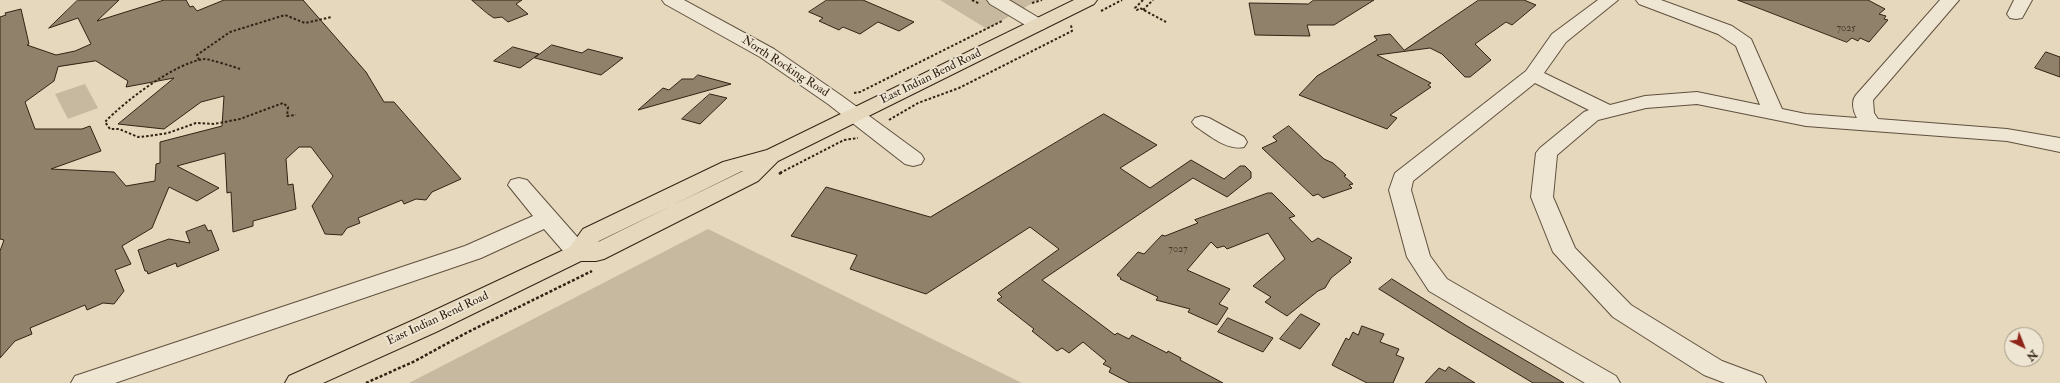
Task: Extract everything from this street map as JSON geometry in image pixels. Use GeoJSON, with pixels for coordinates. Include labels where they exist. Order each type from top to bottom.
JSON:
{"type":"FeatureCollection","features":[{"type":"Feature","properties":{"kind":"main road","name":"East Indian Bend Road"},"geometry":{"type":"LineString","coordinates":[[298,383],[427,325],[578,253],[596,254],[750,176],[774,155],[1088,0]]}},
{"type":"Feature","properties":{"kind":"street","name":"North Rocking Road"},"geometry":{"type":"LineString","coordinates":[[671,0],[767,53],[913,159]]}},
{"type":"Feature","properties":{"kind":"street"},"geometry":{"type":"LineString","coordinates":[[996,0],[1038,25]]}},
{"type":"Feature","properties":{"kind":"street"},"geometry":{"type":"LineString","coordinates":[[1607,383],[1438,285],[1419,257],[1400,190],[1403,178],[1532,75],[1559,38],[1608,0]]}},
{"type":"Feature","properties":{"kind":"street"},"geometry":{"type":"LineString","coordinates":[[1645,0],[1724,30],[1744,43],[1774,114]]}},
{"type":"Feature","properties":{"kind":"street"},"geometry":{"type":"LineString","coordinates":[[1872,126],[1864,113],[1863,99],[1950,0]]}},
{"type":"Feature","properties":{"kind":"street"},"geometry":{"type":"LineString","coordinates":[[1532,75],[1607,111]]}},
{"type":"Feature","properties":{"kind":"street"},"geometry":{"type":"LineString","coordinates":[[1738,380],[1713,368],[1622,311],[1565,252],[1542,197],[1547,153],[1591,116],[1645,102],[1697,98],[1806,120],[2007,135],[2060,145]]}},
{"type":"Feature","properties":{"kind":"street"},"geometry":{"type":"LineString","coordinates":[[1202,122],[1237,142]]}},
{"type":"Feature","properties":{"kind":"street"},"geometry":{"type":"LineString","coordinates":[[519,185],[578,253]]}},
{"type":"Feature","properties":{"kind":"street"},"geometry":{"type":"LineString","coordinates":[[84,383],[473,252],[548,218]]}},
{"type":"Feature","properties":{"kind":"path"},"geometry":{"type":"LineString","coordinates":[[1029,5],[1030,2],[1042,0]]}},
{"type":"Feature","properties":{"kind":"path"},"geometry":{"type":"LineString","coordinates":[[1143,0],[1135,8],[1137,10],[1140,8],[1166,22]]}},
{"type":"Feature","properties":{"kind":"path"},"geometry":{"type":"LineString","coordinates":[[1143,10],[1153,0]]}},
{"type":"Feature","properties":{"kind":"path"},"geometry":{"type":"LineString","coordinates":[[199,60],[197,56],[201,52],[230,32],[240,28],[258,25],[285,15],[305,23],[332,17]]}},
{"type":"Feature","properties":{"kind":"path"},"geometry":{"type":"LineString","coordinates":[[851,94],[860,92],[997,25],[1003,19]]}},
{"type":"Feature","properties":{"kind":"path"},"geometry":{"type":"LineString","coordinates":[[240,69],[222,62],[199,60],[180,68],[140,92],[110,116],[106,122],[107,126],[110,129],[119,129],[138,137],[168,133],[196,123],[214,124],[236,120],[283,103],[288,107],[287,116],[296,115]]}},
{"type":"Feature","properties":{"kind":"path"},"geometry":{"type":"LineString","coordinates":[[366,383],[415,361]]}},
{"type":"Feature","properties":{"kind":"shaded area"},"geometry":{"type":"Polygon","coordinates":[[[940,0],[1038,0],[987,29],[940,0]]]}},
{"type":"Feature","properties":{"kind":"shaded area"},"geometry":{"type":"Polygon","coordinates":[[[85,84],[98,108],[68,119],[55,94],[85,84]]]}},
{"type":"Feature","properties":{"kind":"shaded area"},"geometry":{"type":"Polygon","coordinates":[[[708,229],[1022,383],[409,383],[708,229]]]}},
{"type":"Feature","properties":{"kind":"building"},"geometry":{"type":"Polygon","coordinates":[[[78,0],[119,0],[97,21],[164,0],[186,0],[190,7],[193,6],[197,11],[224,0],[303,0],[366,72],[384,102],[394,102],[461,179],[432,192],[426,200],[416,199],[404,204],[402,200],[358,218],[360,223],[347,228],[342,235],[325,234],[312,206],[333,176],[311,147],[299,147],[286,159],[288,185],[293,184],[296,209],[253,221],[253,226],[233,232],[231,192],[227,193],[225,153],[177,166],[219,188],[197,201],[169,187],[152,228],[122,246],[131,264],[115,270],[124,291],[114,304],[103,303],[87,310],[85,305],[30,328],[32,334],[15,341],[0,358],[0,251],[4,240],[0,239],[0,17],[6,15],[5,13],[21,9],[29,44],[27,45],[56,55],[75,51],[91,44],[78,18],[49,28],[78,0]],[[96,61],[58,67],[54,81],[25,102],[35,129],[82,129],[90,126],[101,151],[51,169],[114,172],[126,186],[155,181],[156,164],[160,163],[160,142],[222,126],[224,96],[201,102],[164,129],[118,124],[174,78],[126,87],[128,81],[96,61]]]}},
{"type":"Feature","properties":{"kind":"building"},"geometry":{"type":"Polygon","coordinates":[[[472,0],[522,0],[516,4],[528,14],[508,22],[502,17],[494,18],[472,0]]]}},
{"type":"Feature","properties":{"kind":"building"},"geometry":{"type":"Polygon","coordinates":[[[827,0],[863,0],[914,22],[899,31],[878,22],[860,34],[843,27],[839,30],[819,21],[823,18],[809,12],[827,0]]]}},
{"type":"Feature","properties":{"kind":"building"},"geometry":{"type":"Polygon","coordinates":[[[1314,0],[1374,0],[1334,25],[1307,25],[1310,36],[1255,35],[1249,3],[1308,4],[1314,0]]]}},
{"type":"Feature","properties":{"kind":"building"},"geometry":{"type":"Polygon","coordinates":[[[1479,0],[1524,0],[1536,5],[1512,25],[1506,22],[1475,44],[1491,60],[1470,77],[1465,77],[1442,54],[1430,48],[1377,55],[1431,83],[1428,85],[1431,87],[1390,115],[1397,118],[1387,129],[1299,95],[1317,76],[1377,40],[1374,36],[1390,34],[1404,50],[1479,0]]]}},
{"type":"Feature","properties":{"kind":"building"},"geometry":{"type":"Polygon","coordinates":[[[1738,0],[1868,0],[1885,9],[1879,14],[1886,16],[1884,19],[1888,20],[1869,42],[1860,38],[1858,41],[1852,38],[1847,42],[1738,0]]]}},
{"type":"Feature","properties":{"kind":"building"},"geometry":{"type":"Polygon","coordinates":[[[552,45],[582,53],[588,49],[623,58],[601,75],[535,58],[552,45]]]}},
{"type":"Feature","properties":{"kind":"building"},"geometry":{"type":"Polygon","coordinates":[[[513,47],[539,54],[520,68],[494,61],[513,47]]]}},
{"type":"Feature","properties":{"kind":"building"},"geometry":{"type":"Polygon","coordinates":[[[2046,52],[2060,57],[2060,77],[2035,68],[2046,52]]]}},
{"type":"Feature","properties":{"kind":"building"},"geometry":{"type":"Polygon","coordinates":[[[698,75],[731,84],[638,110],[663,88],[669,90],[682,79],[693,79],[698,75]]]}},
{"type":"Feature","properties":{"kind":"building"},"geometry":{"type":"Polygon","coordinates":[[[710,94],[727,98],[700,124],[682,119],[710,94]]]}},
{"type":"Feature","properties":{"kind":"building"},"geometry":{"type":"Polygon","coordinates":[[[1104,114],[1157,145],[1120,168],[1150,188],[1191,160],[1224,179],[1240,166],[1245,166],[1251,172],[1251,178],[1227,197],[1193,178],[1042,280],[1115,335],[1117,333],[1129,339],[1132,335],[1167,353],[1168,351],[1181,358],[1180,360],[1223,383],[1130,383],[1109,372],[1111,368],[1103,364],[1106,361],[1083,342],[1069,353],[1062,348],[1057,351],[1032,331],[1034,329],[997,300],[1002,297],[998,293],[1059,249],[1030,227],[926,294],[850,269],[857,255],[791,236],[826,187],[930,217],[1104,114]]]}},
{"type":"Feature","properties":{"kind":"building"},"geometry":{"type":"Polygon","coordinates":[[[1289,126],[1324,159],[1333,163],[1346,175],[1344,176],[1353,184],[1349,185],[1352,188],[1323,198],[1318,194],[1313,196],[1262,148],[1277,141],[1273,137],[1289,126]]]}},
{"type":"Feature","properties":{"kind":"building"},"geometry":{"type":"Polygon","coordinates":[[[1268,193],[1272,193],[1295,216],[1289,218],[1312,242],[1318,238],[1352,258],[1349,261],[1351,262],[1331,278],[1325,288],[1318,291],[1287,316],[1265,302],[1271,297],[1253,286],[1285,259],[1268,233],[1227,249],[1224,246],[1217,248],[1211,242],[1187,270],[1230,289],[1219,304],[1228,308],[1217,325],[1188,312],[1190,309],[1156,300],[1158,297],[1120,279],[1121,278],[1117,275],[1138,252],[1144,254],[1162,235],[1165,236],[1198,223],[1195,220],[1268,193]]]}},
{"type":"Feature","properties":{"kind":"building"},"geometry":{"type":"Polygon","coordinates":[[[205,225],[208,231],[211,230],[219,250],[177,267],[176,263],[148,274],[147,271],[145,271],[138,250],[169,239],[190,243],[186,232],[205,225]]]}},
{"type":"Feature","properties":{"kind":"building"},"geometry":{"type":"Polygon","coordinates":[[[1392,279],[1467,326],[1564,383],[1533,383],[1379,289],[1392,279]]]}},
{"type":"Feature","properties":{"kind":"building"},"geometry":{"type":"Polygon","coordinates":[[[1301,314],[1320,324],[1300,349],[1280,339],[1301,314]]]}},
{"type":"Feature","properties":{"kind":"building"},"geometry":{"type":"Polygon","coordinates":[[[1228,318],[1273,338],[1263,352],[1218,332],[1228,318]]]}},
{"type":"Feature","properties":{"kind":"building"},"geometry":{"type":"Polygon","coordinates":[[[1362,326],[1384,334],[1380,342],[1399,349],[1396,355],[1404,358],[1393,383],[1367,383],[1332,365],[1346,338],[1349,340],[1353,332],[1358,335],[1362,326]]]}},
{"type":"Feature","properties":{"kind":"building"},"geometry":{"type":"Polygon","coordinates":[[[1449,367],[1475,383],[1425,383],[1439,368],[1445,371],[1449,367]]]}}]}
